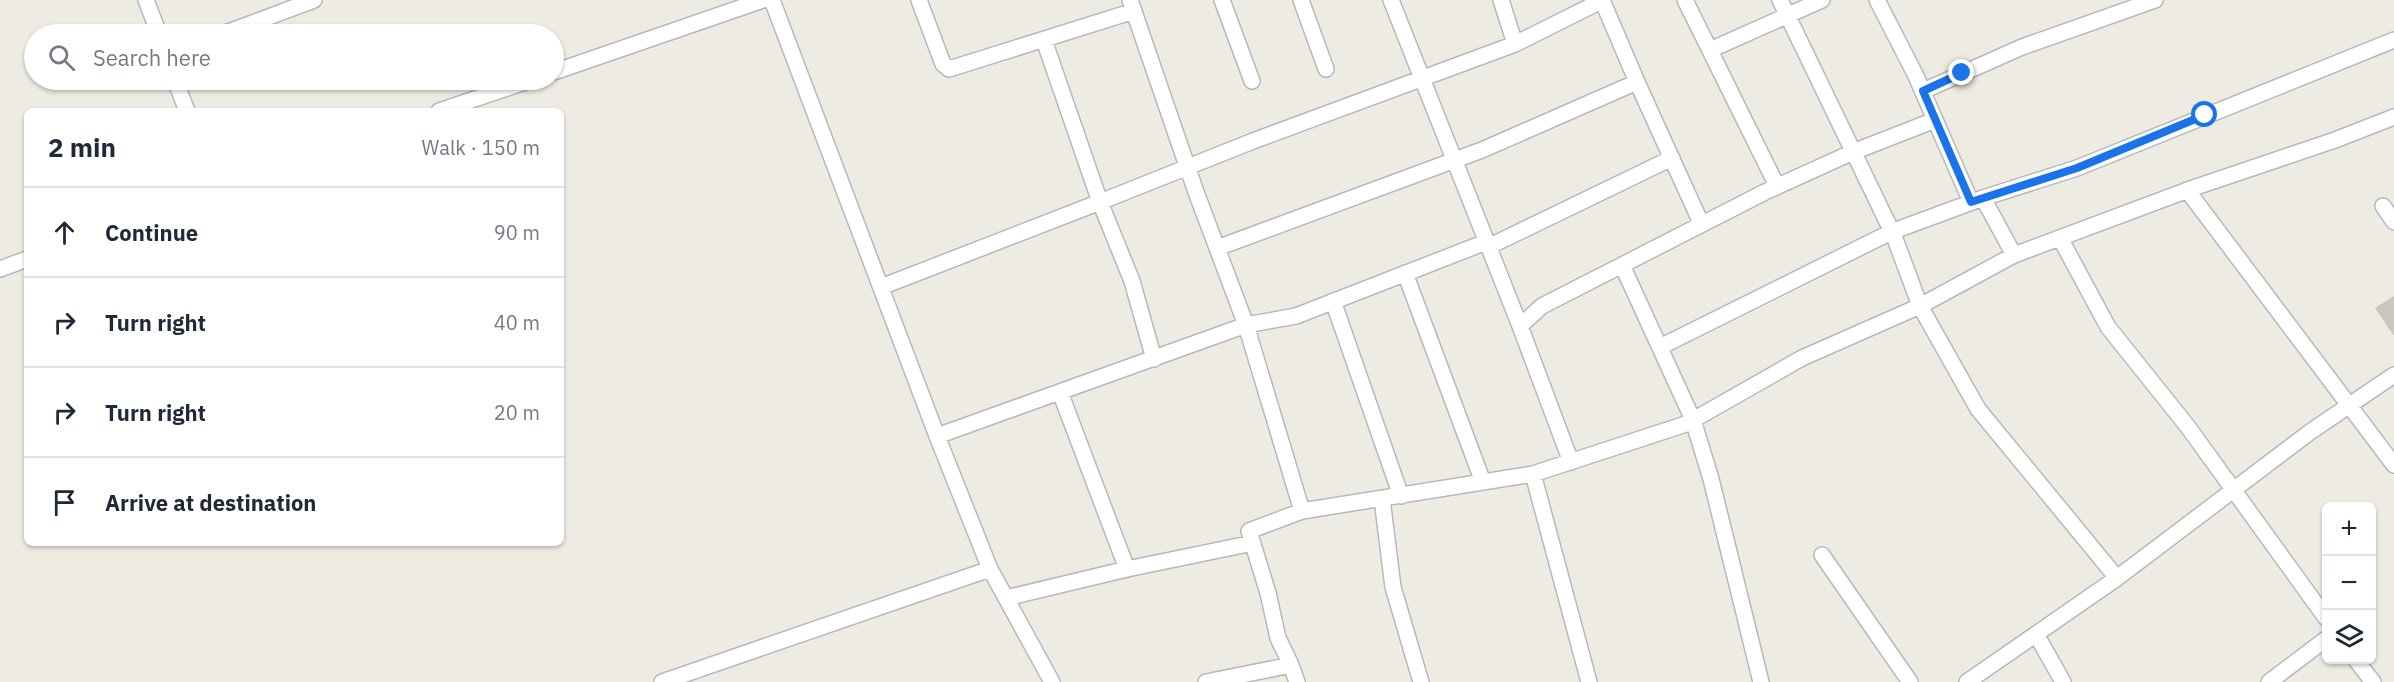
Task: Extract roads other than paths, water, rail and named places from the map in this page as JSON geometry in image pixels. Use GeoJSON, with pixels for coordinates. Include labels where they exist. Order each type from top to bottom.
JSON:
{"type":"FeatureCollection","features":[{"type":"Feature","properties":{"kind":"street"},"geometry":{"type":"LineString","coordinates":[[146,0],[155,24]]}},
{"type":"Feature","properties":{"kind":"street"},"geometry":{"type":"LineString","coordinates":[[564,69],[763,0]]}},
{"type":"Feature","properties":{"kind":"street"},"geometry":{"type":"LineString","coordinates":[[772,0],[937,436],[990,569],[1053,682]]}},
{"type":"Feature","properties":{"kind":"street"},"geometry":{"type":"LineString","coordinates":[[919,0],[943,64],[949,69],[1044,40],[1132,6],[1187,167],[1246,325],[1302,511]]}},
{"type":"Feature","properties":{"kind":"street"},"geometry":{"type":"LineString","coordinates":[[1222,0],[1252,81]]}},
{"type":"Feature","properties":{"kind":"street"},"geometry":{"type":"LineString","coordinates":[[1301,0],[1326,69]]}},
{"type":"Feature","properties":{"kind":"street"},"geometry":{"type":"LineString","coordinates":[[1391,0],[1520,326],[1571,462]]}},
{"type":"Feature","properties":{"kind":"street"},"geometry":{"type":"LineString","coordinates":[[1502,0],[1515,44]]}},
{"type":"Feature","properties":{"kind":"street"},"geometry":{"type":"LineString","coordinates":[[881,287],[1187,167],[1515,44],[1603,0],[1701,224]]}},
{"type":"Feature","properties":{"kind":"street"},"geometry":{"type":"LineString","coordinates":[[1685,0],[1778,186]]}},
{"type":"Feature","properties":{"kind":"street"},"geometry":{"type":"LineString","coordinates":[[1780,0],[1891,232],[1920,306],[1978,409],[2117,578]]}},
{"type":"Feature","properties":{"kind":"street"},"geometry":{"type":"LineString","coordinates":[[1710,51],[1822,0]]}},
{"type":"Feature","properties":{"kind":"street"},"geometry":{"type":"LineString","coordinates":[[1876,0],[1977,200],[2014,255]]}},
{"type":"Feature","properties":{"kind":"street"},"geometry":{"type":"LineString","coordinates":[[1923,91],[2022,47],[2155,0]]}},
{"type":"Feature","properties":{"kind":"street"},"geometry":{"type":"LineString","coordinates":[[250,24],[311,1]]}},
{"type":"Feature","properties":{"kind":"street"},"geometry":{"type":"LineString","coordinates":[[1044,40],[1100,202],[1132,281],[1154,359]]}},
{"type":"Feature","properties":{"kind":"street"},"geometry":{"type":"LineString","coordinates":[[1660,347],[1891,232],[1977,200],[2077,168],[2394,40]]}},
{"type":"Feature","properties":{"kind":"street"},"geometry":{"type":"LineString","coordinates":[[1217,248],[1454,160],[1637,82]]}},
{"type":"Feature","properties":{"kind":"street"},"geometry":{"type":"LineString","coordinates":[[179,90],[186,108]]}},
{"type":"Feature","properties":{"kind":"street"},"geometry":{"type":"LineString","coordinates":[[448,108],[501,90]]}},
{"type":"Feature","properties":{"kind":"street"},"geometry":{"type":"LineString","coordinates":[[1297,682],[1292,665],[1278,638],[1269,593],[1249,531],[1302,511],[1533,474],[1693,420],[1802,358],[1920,306],[2014,255],[2187,190],[2335,140],[2394,117]]}},
{"type":"Feature","properties":{"kind":"street"},"geometry":{"type":"LineString","coordinates":[[1520,326],[1542,306],[1701,224],[1853,152],[1935,120]]}},
{"type":"Feature","properties":{"kind":"street"},"geometry":{"type":"LineString","coordinates":[[937,436],[1246,325],[1296,316],[1405,273],[1487,245],[1672,158]]}},
{"type":"Feature","properties":{"kind":"street"},"geometry":{"type":"LineString","coordinates":[[2187,190],[2394,465]]}},
{"type":"Feature","properties":{"kind":"street"},"geometry":{"type":"LineString","coordinates":[[2383,206],[2394,222]]}},
{"type":"Feature","properties":{"kind":"street"},"geometry":{"type":"LineString","coordinates":[[2060,238],[2108,327],[2188,427],[2322,612]]}},
{"type":"Feature","properties":{"kind":"street"},"geometry":{"type":"LineString","coordinates":[[0,269],[24,260]]}},
{"type":"Feature","properties":{"kind":"street"},"geometry":{"type":"LineString","coordinates":[[1622,265],[1693,420],[1711,480],[1761,682]]}},
{"type":"Feature","properties":{"kind":"street"},"geometry":{"type":"LineString","coordinates":[[1405,273],[1483,482]]}},
{"type":"Feature","properties":{"kind":"street"},"geometry":{"type":"LineString","coordinates":[[1333,301],[1401,495]]}},
{"type":"Feature","properties":{"kind":"street"},"geometry":{"type":"LineString","coordinates":[[1967,682],[2117,578],[2234,489],[2394,375]]}},
{"type":"Feature","properties":{"kind":"street"},"geometry":{"type":"LineString","coordinates":[[1060,392],[1127,569]]}},
{"type":"Feature","properties":{"kind":"street"},"geometry":{"type":"LineString","coordinates":[[1533,474],[1589,682]]}},
{"type":"Feature","properties":{"kind":"street"},"geometry":{"type":"LineString","coordinates":[[1382,499],[1393,586],[1421,682]]}},
{"type":"Feature","properties":{"kind":"street"},"geometry":{"type":"LineString","coordinates":[[1006,598],[1127,569],[1253,543]]}},
{"type":"Feature","properties":{"kind":"street"},"geometry":{"type":"LineString","coordinates":[[1822,555],[1910,682]]}},
{"type":"Feature","properties":{"kind":"street"},"geometry":{"type":"LineString","coordinates":[[662,682],[990,569]]}},
{"type":"Feature","properties":{"kind":"street"},"geometry":{"type":"LineString","coordinates":[[2036,634],[2063,682]]}},
{"type":"Feature","properties":{"kind":"street"},"geometry":{"type":"LineString","coordinates":[[2269,682],[2322,642]]}},
{"type":"Feature","properties":{"kind":"street"},"geometry":{"type":"LineString","coordinates":[[2359,664],[2373,682]]}},
{"type":"Feature","properties":{"kind":"street"},"geometry":{"type":"LineString","coordinates":[[1206,682],[1292,665]]}}]}
